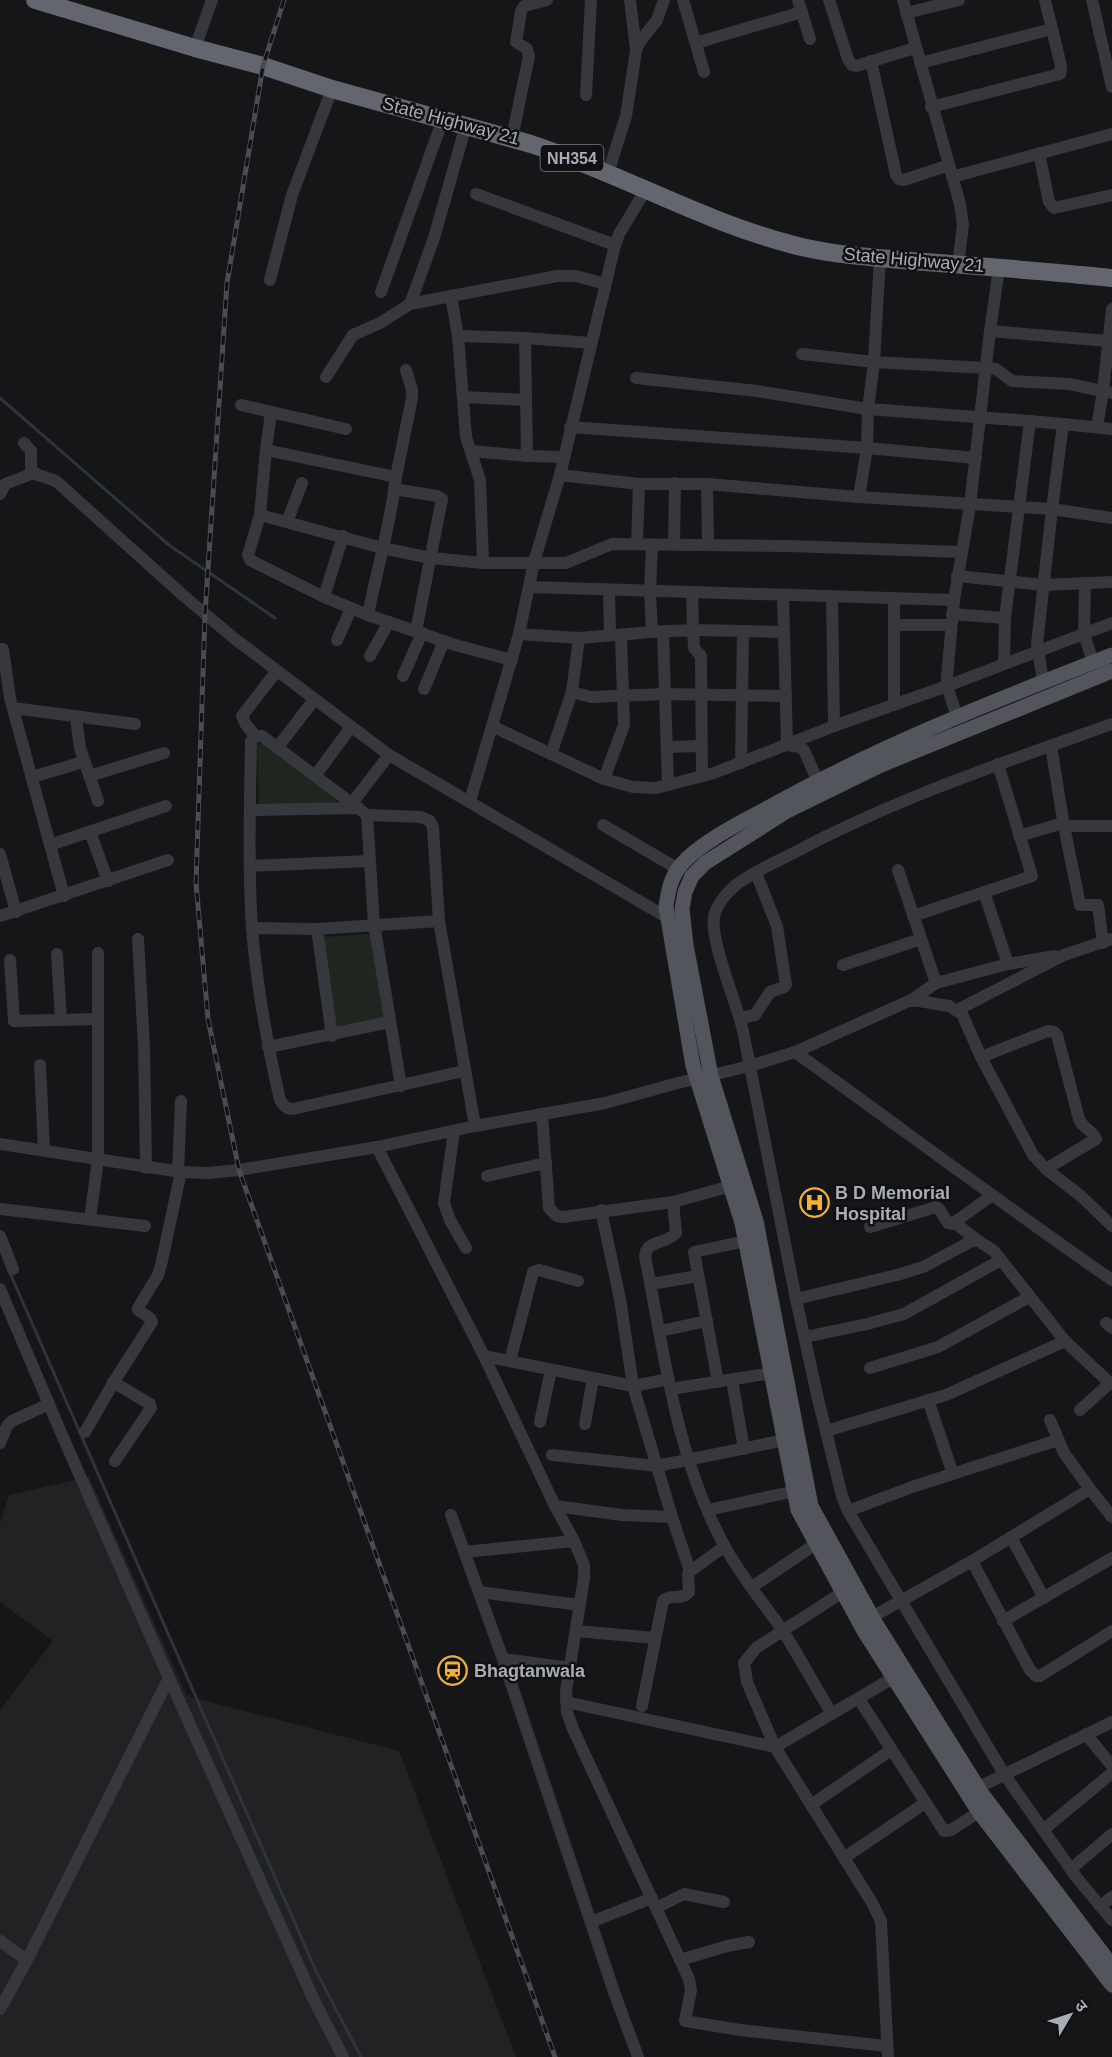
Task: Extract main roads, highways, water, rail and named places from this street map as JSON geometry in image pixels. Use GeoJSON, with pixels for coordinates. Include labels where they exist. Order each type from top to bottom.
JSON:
{"type":"FeatureCollection","features":[{"type":"Feature","properties":{"kind":"highway","name":"State Highway 21"},"geometry":{"type":"LineString","coordinates":[[41,1],[332,88],[512,138],[564,155],[645,191],[746,231],[792,245],[880,258],[1112,278]]}},
{"type":"Feature","properties":{"kind":"main road"},"geometry":{"type":"LineString","coordinates":[[1112,655],[957,717],[817,780],[698,849],[678,869],[670,881],[666,907],[693,1066],[704,1077],[756,1221],[812,1506],[872,1617],[972,1790],[979,1812],[1112,1985]]}},
{"type":"Feature","properties":{"kind":"main road"},"geometry":{"type":"LineString","coordinates":[[1112,671],[933,743],[815,796],[756,829],[705,863],[692,876],[685,892],[682,909],[704,1077],[746,1241],[798,1510],[893,1678],[972,1790],[1112,1966]]}},
{"type":"Feature","properties":{"kind":"waterway"},"geometry":{"type":"LineString","coordinates":[[0,398],[169,545],[275,618]]}},
{"type":"Feature","properties":{"kind":"waterway"},"geometry":{"type":"LineString","coordinates":[[10,1273],[316,1971],[361,2057]]}},
{"type":"Feature","properties":{"kind":"railway"},"geometry":{"type":"LineString","coordinates":[[284,0],[263,66],[227,283],[205,614],[196,883],[208,1019],[239,1170],[555,2057]]}},
{"type":"Feature","properties":{"kind":"place","name":"B D Memorial Hospital"},"geometry":{"type":"Point","coordinates":[814,1203]}},
{"type":"Feature","properties":{"kind":"place","name":"Bhagtanwala"},"geometry":{"type":"Point","coordinates":[453,1671]}}]}
